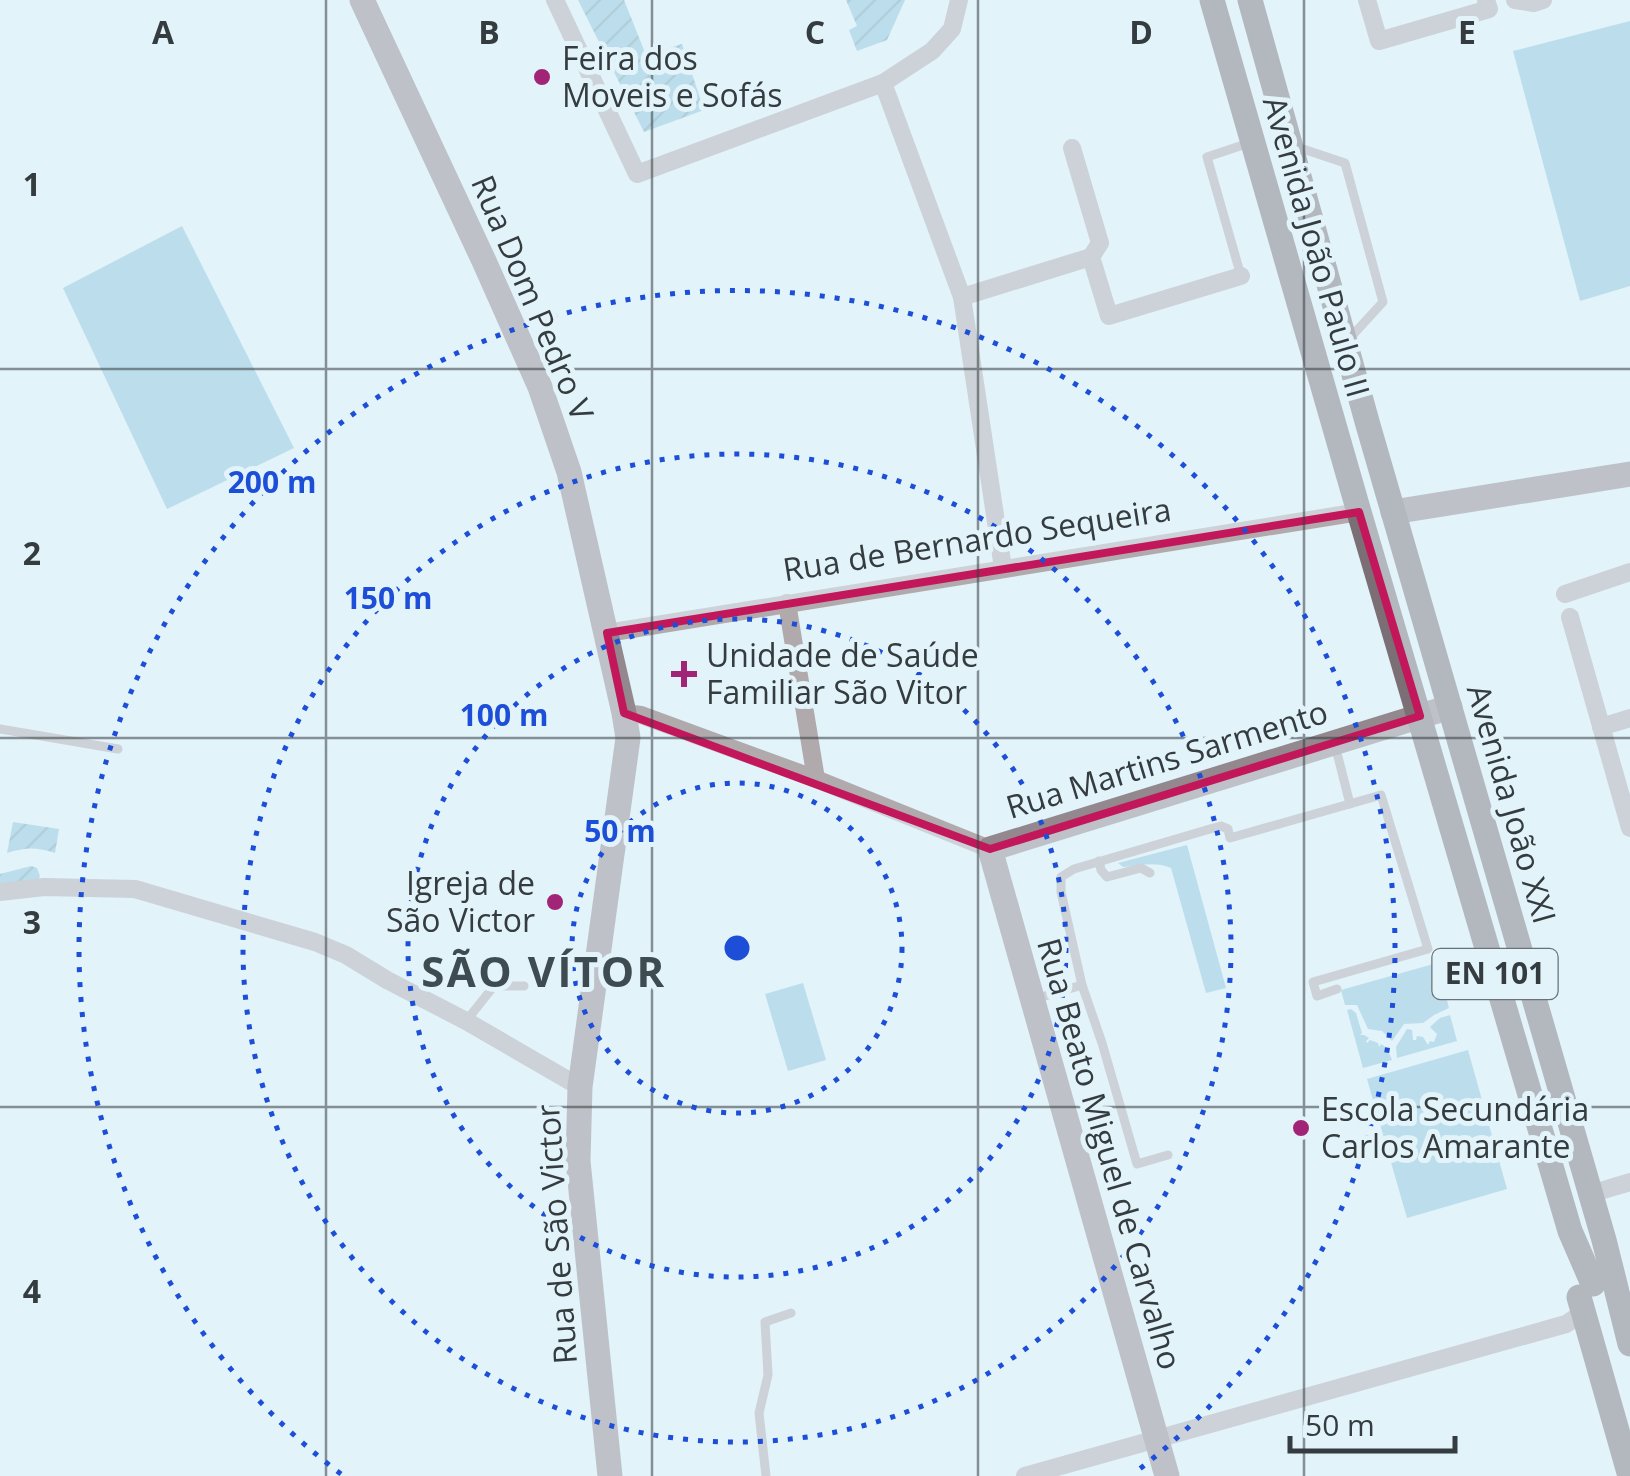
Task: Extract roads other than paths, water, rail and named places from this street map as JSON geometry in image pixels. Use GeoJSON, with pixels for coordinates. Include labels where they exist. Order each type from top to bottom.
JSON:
{"type":"FeatureCollection","features":[{"type":"Feature","properties":{"kind":"main road","name":"Avenida João Paulo II"},"geometry":{"type":"LineString","coordinates":[[1212,0],[1358,512]]}},
{"type":"Feature","properties":{"kind":"main road","name":"Avenida João Paulo II"},"geometry":{"type":"LineString","coordinates":[[1250,0],[1393,512]]}},
{"type":"Feature","properties":{"kind":"main road","name":"Avenida João XXI"},"geometry":{"type":"LineString","coordinates":[[1358,512],[1586,1295]]}},
{"type":"Feature","properties":{"kind":"main road","name":"Avenida João XXI"},"geometry":{"type":"LineString","coordinates":[[1393,512],[1604,1240],[1630,1344]]}},
{"type":"Feature","properties":{"kind":"main road"},"geometry":{"type":"LineString","coordinates":[[1604,1240],[1630,1314]]}},
{"type":"Feature","properties":{"kind":"main road"},"geometry":{"type":"LineString","coordinates":[[1586,1295],[1630,1412]]}},
{"type":"Feature","properties":{"kind":"main road"},"geometry":{"type":"LineString","coordinates":[[1586,1295],[1630,1476]]}},
{"type":"Feature","properties":{"kind":"street","name":"Rua Dom Pedro V"},"geometry":{"type":"LineString","coordinates":[[362,0],[540,387],[569,472],[607,633]]}},
{"type":"Feature","properties":{"kind":"street"},"geometry":{"type":"LineString","coordinates":[[555,0],[637,174],[883,83],[932,52],[952,29],[959,0]]}},
{"type":"Feature","properties":{"kind":"street"},"geometry":{"type":"LineString","coordinates":[[1367,0],[1379,41],[1489,9],[1486,0]]}},
{"type":"Feature","properties":{"kind":"street"},"geometry":{"type":"LineString","coordinates":[[1515,0],[1543,0]]}},
{"type":"Feature","properties":{"kind":"street"},"geometry":{"type":"LineString","coordinates":[[883,83],[962,297],[1003,568]]}},
{"type":"Feature","properties":{"kind":"street"},"geometry":{"type":"LineString","coordinates":[[962,297],[1091,257],[1100,243],[1072,148]]}},
{"type":"Feature","properties":{"kind":"street"},"geometry":{"type":"LineString","coordinates":[[1091,257],[1109,316],[1241,276]]}},
{"type":"Feature","properties":{"kind":"street"},"geometry":{"type":"LineString","coordinates":[[1393,512],[1630,474]]}},
{"type":"Feature","properties":{"kind":"street","name":"Rua de Bernardo Sequeira"},"geometry":{"type":"LineString","coordinates":[[607,633],[1358,512]]}},
{"type":"Feature","properties":{"kind":"street"},"geometry":{"type":"LineString","coordinates":[[1565,594],[1630,572]]}},
{"type":"Feature","properties":{"kind":"street"},"geometry":{"type":"LineString","coordinates":[[788,603],[816,779]]}},
{"type":"Feature","properties":{"kind":"street"},"geometry":{"type":"LineString","coordinates":[[1570,617],[1630,828]]}},
{"type":"Feature","properties":{"kind":"street","name":"Rua de São Victor"},"geometry":{"type":"LineString","coordinates":[[607,633],[628,738],[580,1087],[578,1161],[610,1476]]}},
{"type":"Feature","properties":{"kind":"street","name":"Rua Martins Sarmento"},"geometry":{"type":"LineString","coordinates":[[624,713],[641,715],[816,779],[990,849],[1450,707]]}},
{"type":"Feature","properties":{"kind":"street"},"geometry":{"type":"LineString","coordinates":[[1600,727],[1630,718]]}},
{"type":"Feature","properties":{"kind":"street","name":"Rua Beato Miguel de Carvalho"},"geometry":{"type":"LineString","coordinates":[[990,849],[1167,1476]]}},
{"type":"Feature","properties":{"kind":"street"},"geometry":{"type":"LineString","coordinates":[[0,892],[44,887],[135,889],[315,942],[346,955],[580,1087]]}},
{"type":"Feature","properties":{"kind":"street"},"geometry":{"type":"LineString","coordinates":[[1590,1194],[1630,1182]]}},
{"type":"Feature","properties":{"kind":"street"},"geometry":{"type":"LineString","coordinates":[[1025,1476],[1566,1324],[1586,1295]]}},
{"type":"Feature","properties":{"kind":"lane"},"geometry":{"type":"LineString","coordinates":[[1241,276],[1207,157],[1252,142]]}},
{"type":"Feature","properties":{"kind":"lane"},"geometry":{"type":"LineString","coordinates":[[1289,145],[1345,162],[1383,302],[1345,344]]}},
{"type":"Feature","properties":{"kind":"lane"},"geometry":{"type":"LineString","coordinates":[[0,729],[118,749]]}},
{"type":"Feature","properties":{"kind":"lane"},"geometry":{"type":"LineString","coordinates":[[1334,743],[1350,804]]}},
{"type":"Feature","properties":{"kind":"lane"},"geometry":{"type":"LineString","coordinates":[[1168,1155],[1137,1164],[1082,985],[1061,877],[1098,861],[1221,826],[1228,829],[1230,838],[1382,795],[1428,949],[1314,982],[1317,996],[1337,988]]}},
{"type":"Feature","properties":{"kind":"lane"},"geometry":{"type":"LineString","coordinates":[[1098,861],[1108,876],[1141,868],[1150,873]]}},
{"type":"Feature","properties":{"kind":"lane"},"geometry":{"type":"LineString","coordinates":[[1032,1000],[1082,985]]}},
{"type":"Feature","properties":{"kind":"lane"},"geometry":{"type":"LineString","coordinates":[[466,1021],[494,986],[524,986]]}},
{"type":"Feature","properties":{"kind":"lane"},"geometry":{"type":"LineString","coordinates":[[766,1476],[758,1412],[768,1376],[765,1322],[792,1313]]}},
{"type":"Feature","properties":{"kind":"place","name":"Feira dos Moveis e Sofás"},"geometry":{"type":"Point","coordinates":[542,77]}},
{"type":"Feature","properties":{"kind":"place","name":"Unidade de Saúde Familiar São Vitor"},"geometry":{"type":"Point","coordinates":[684,674]}},
{"type":"Feature","properties":{"kind":"place","name":"Igreja de São Victor"},"geometry":{"type":"Point","coordinates":[555,902]}},
{"type":"Feature","properties":{"kind":"place","name":"Escola Secundária Carlos Amarante"},"geometry":{"type":"Point","coordinates":[1301,1128]}},
{"type":"Feature","properties":{"kind":"district","name":"SÃO VÍTOR"},"geometry":{"type":"Point","coordinates":[544,972]}}]}
